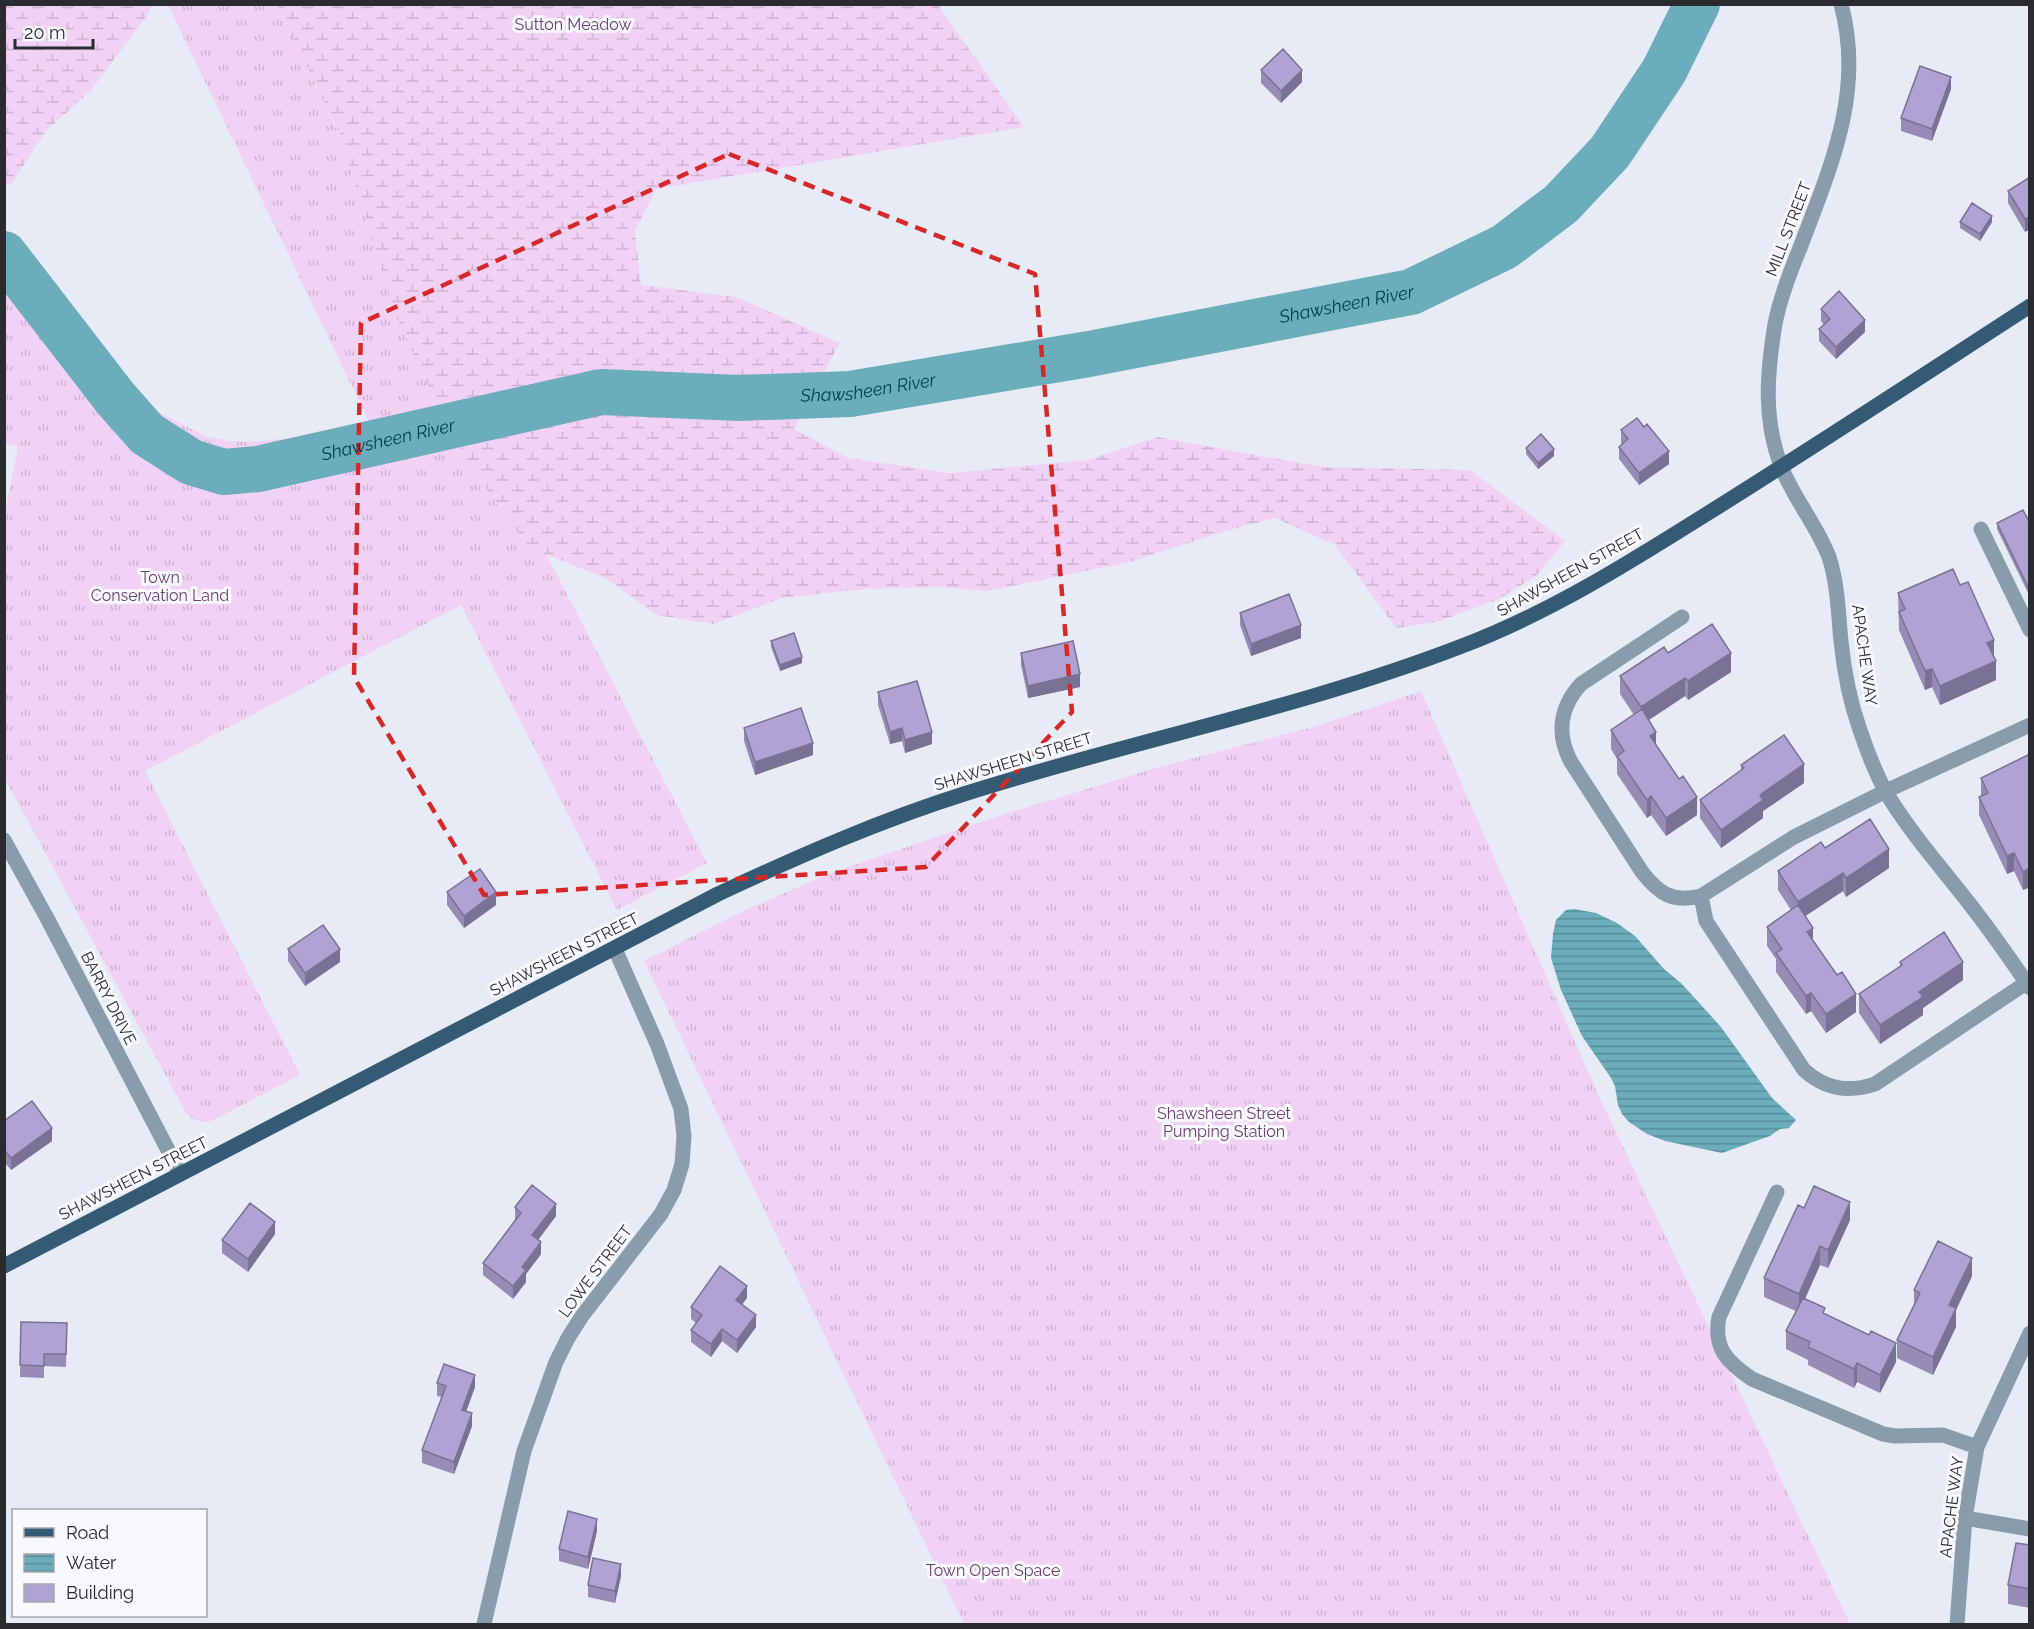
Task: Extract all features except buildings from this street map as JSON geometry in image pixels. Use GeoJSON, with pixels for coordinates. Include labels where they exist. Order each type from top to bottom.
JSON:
{"type":"FeatureCollection","features":[{"type":"Feature","properties":{"kind":"main road","name":"SHAWSHEEN STREET"},"geometry":{"type":"LineString","coordinates":[[4,1266],[718,894],[802,855],[894,818],[968,793],[1371,679],[1463,646],[1535,614],[1605,577],[1782,468],[2030,306]]}},
{"type":"Feature","properties":{"kind":"street","name":"MILL STREET"},"geometry":{"type":"LineString","coordinates":[[1782,468],[1768,413],[1767,395],[1772,352],[1776,322],[1786,285],[1836,152],[1846,108],[1850,68],[1841,4]]}},
{"type":"Feature","properties":{"kind":"street","name":"APACHE WAY"},"geometry":{"type":"LineString","coordinates":[[1782,468],[1827,552],[1838,598],[1841,640],[1850,694],[1860,732],[1886,791],[1905,821],[1965,898],[2028,986]]}},
{"type":"Feature","properties":{"kind":"street"},"geometry":{"type":"LineString","coordinates":[[1981,529],[2030,630]]}},
{"type":"Feature","properties":{"kind":"street"},"geometry":{"type":"LineString","coordinates":[[1682,617],[1581,684],[1564,711],[1562,732],[1563,742],[1571,762],[1642,872],[1653,886],[1664,894],[1682,899],[1701,896],[1794,837],[1886,791],[2030,725]]}},
{"type":"Feature","properties":{"kind":"street","name":"BARRY DRIVE"},"geometry":{"type":"LineString","coordinates":[[4,840],[180,1173]]}},
{"type":"Feature","properties":{"kind":"street"},"geometry":{"type":"LineString","coordinates":[[1701,896],[1706,921],[1798,1062],[1812,1077],[1832,1087],[1854,1089],[1875,1084],[2028,986]]}},
{"type":"Feature","properties":{"kind":"street","name":"LOWE STREET"},"geometry":{"type":"LineString","coordinates":[[484,1624],[521,1461],[556,1362],[582,1316],[661,1214],[674,1190],[682,1164],[684,1136],[681,1109],[657,1044],[615,948]]}},
{"type":"Feature","properties":{"kind":"street"},"geometry":{"type":"LineString","coordinates":[[1777,1192],[1719,1317],[1719,1342],[1728,1359],[1752,1379],[1871,1430],[1895,1436],[1943,1435],[1977,1447]]}},
{"type":"Feature","properties":{"kind":"street","name":"APACHE WAY"},"geometry":{"type":"LineString","coordinates":[[1957,1624],[1965,1518],[1977,1447],[2030,1333]]}},
{"type":"Feature","properties":{"kind":"street"},"geometry":{"type":"LineString","coordinates":[[1965,1518],[2030,1529]]}},
{"type":"Feature","properties":{"kind":"highlighted area"},"geometry":{"type":"Polygon","coordinates":[[[729,154],[1035,274],[1072,712],[926,867],[484,895],[354,677],[361,323],[729,154]]]}},
{"type":"Feature","properties":{"kind":"green space"},"geometry":{"type":"Polygon","coordinates":[[[5,4],[152,5],[149,13],[91,90],[46,131],[11,184],[4,184],[5,4]]]}},
{"type":"Feature","properties":{"kind":"green space","name":"Town Conservation Land"},"geometry":{"type":"Polygon","coordinates":[[[168,5],[277,5],[473,414],[707,863],[617,910],[461,605],[145,771],[300,1075],[211,1121],[203,1122],[193,1119],[185,1111],[5,779],[4,519],[18,447],[5,444],[5,264],[78,340],[99,375],[160,413],[205,436],[229,441],[251,442],[373,430],[168,5]]]}},
{"type":"Feature","properties":{"kind":"green space","name":"Sutton Meadow"},"geometry":{"type":"Polygon","coordinates":[[[277,5],[938,5],[1024,127],[656,189],[635,231],[641,285],[736,297],[840,343],[794,429],[848,458],[949,473],[1088,460],[1157,437],[1322,467],[1470,470],[1565,541],[1537,575],[1499,599],[1437,622],[1396,628],[1335,545],[1275,518],[1219,533],[1130,562],[987,591],[938,587],[865,589],[782,598],[713,624],[657,615],[605,578],[530,548],[502,512],[466,457],[427,383],[396,316],[340,135],[277,5]]]}},
{"type":"Feature","properties":{"kind":"green space","name":"Shawsheen Street Pumping Station"},"geometry":{"type":"Polygon","coordinates":[[[1421,691],[1597,1092],[1850,1624],[964,1624],[644,961],[732,916],[828,874],[992,818],[1156,768],[1313,727],[1421,691]]]}},
{"type":"Feature","properties":{"kind":"water"},"geometry":{"type":"Polygon","coordinates":[[[1566,910],[1596,913],[1617,923],[1635,936],[1721,1027],[1772,1098],[1796,1120],[1789,1128],[1780,1129],[1770,1136],[1722,1153],[1665,1141],[1647,1134],[1629,1122],[1618,1105],[1615,1086],[1611,1078],[1582,1036],[1561,990],[1551,958],[1556,920],[1566,910]]]}},
{"type":"Feature","properties":{"kind":"waterway","name":"Shawsheen River"},"geometry":{"type":"LineString","coordinates":[[4,254],[116,399],[147,434],[191,462],[224,472],[258,469],[601,392],[739,398],[850,394],[1089,354],[1411,292],[1504,247],[1561,204],[1610,152],[1664,71],[1697,4]]}},
{"type":"Feature","properties":{"kind":"park label","name":"Town Open Space"},"geometry":{"type":"Point","coordinates":[993,1570]}}]}
